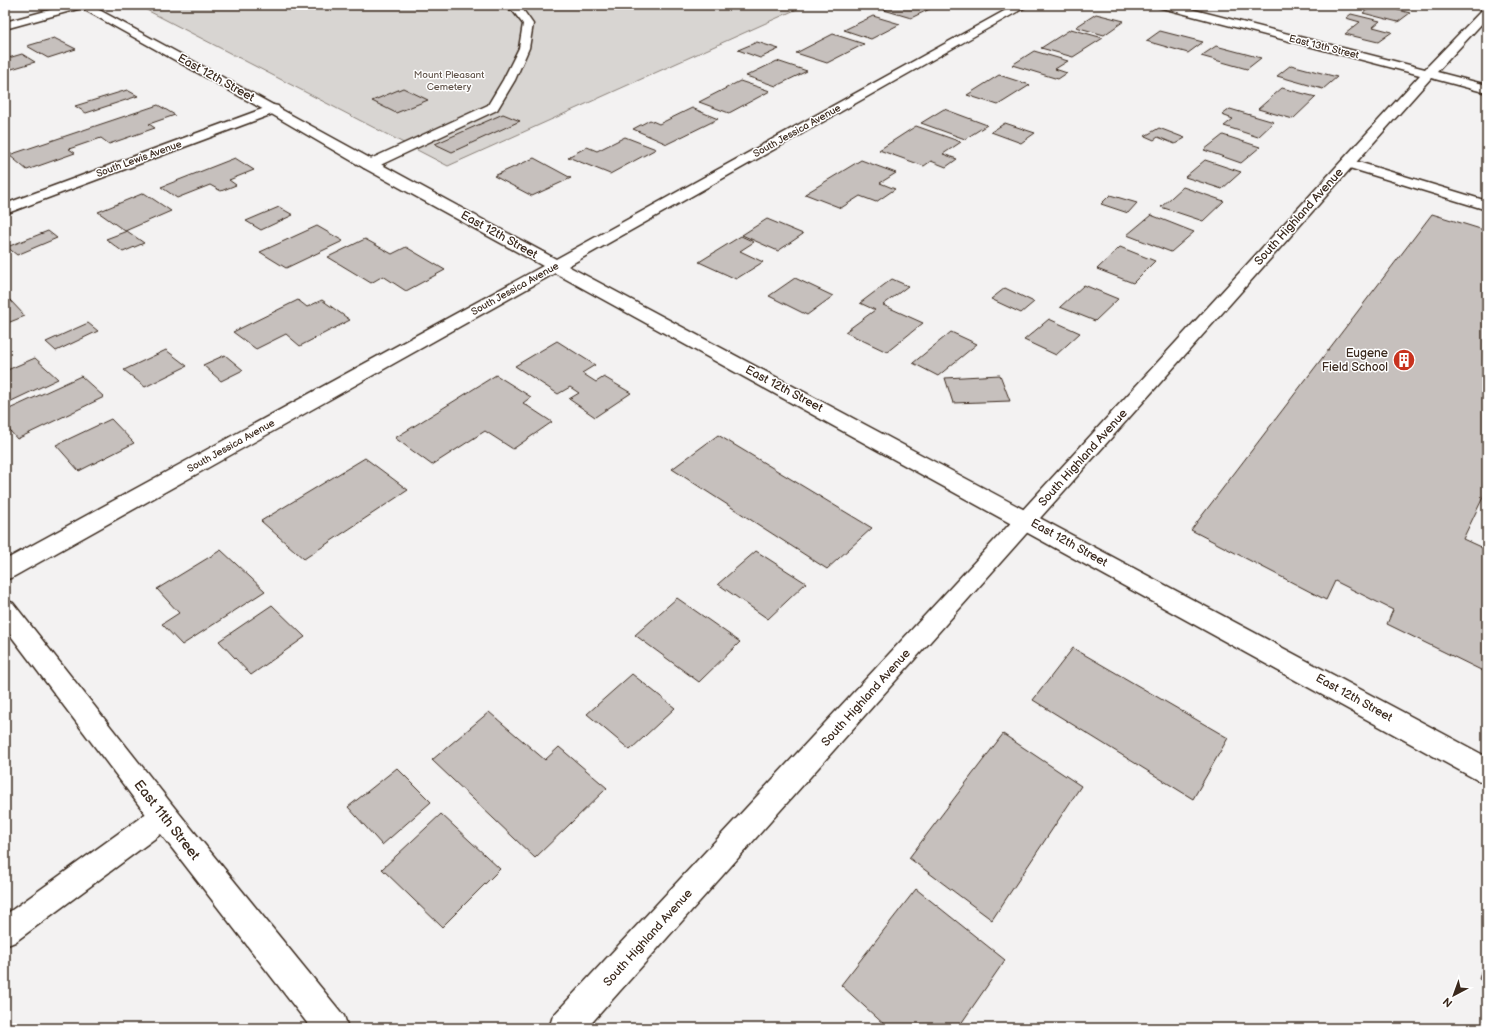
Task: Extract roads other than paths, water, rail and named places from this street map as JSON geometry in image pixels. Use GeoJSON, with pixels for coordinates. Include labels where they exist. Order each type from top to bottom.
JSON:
{"type":"FeatureCollection","features":[{"type":"Feature","properties":{"kind":"street"},"geometry":{"type":"LineString","coordinates":[[5,26],[82,5]]}},
{"type":"Feature","properties":{"kind":"street","name":"East 12th Street"},"geometry":{"type":"LineString","coordinates":[[82,5],[273,109],[369,165],[1487,770]]}},
{"type":"Feature","properties":{"kind":"street","name":"South Jessica Avenue"},"geometry":{"type":"LineString","coordinates":[[5,571],[1023,5]]}},
{"type":"Feature","properties":{"kind":"street","name":"East 13th Street"},"geometry":{"type":"LineString","coordinates":[[1162,5],[1487,89]]}},
{"type":"Feature","properties":{"kind":"street","name":"South Highland Avenue"},"geometry":{"type":"LineString","coordinates":[[565,1028],[1027,520],[1428,74],[1487,11]]}},
{"type":"Feature","properties":{"kind":"street","name":"South Lewis Avenue"},"geometry":{"type":"LineString","coordinates":[[5,209],[273,109]]}},
{"type":"Feature","properties":{"kind":"street","name":"East 11th Street"},"geometry":{"type":"LineString","coordinates":[[5,610],[164,816],[332,1028]]}},
{"type":"Feature","properties":{"kind":"lane"},"geometry":{"type":"LineString","coordinates":[[369,165],[493,107],[509,80],[524,48],[528,24],[517,6]]}},
{"type":"Feature","properties":{"kind":"lane"},"geometry":{"type":"LineString","coordinates":[[1348,163],[1487,206]]}},
{"type":"Feature","properties":{"kind":"lane"},"geometry":{"type":"LineString","coordinates":[[5,932],[164,816]]}},
{"type":"Feature","properties":{"kind":"place","name":"Eugene Field School"},"geometry":{"type":"Point","coordinates":[1404,360]}},
{"type":"Feature","properties":{"kind":"park label","name":"Mount Pleasant Cemetery"},"geometry":{"type":"Point","coordinates":[449,80]}}]}
